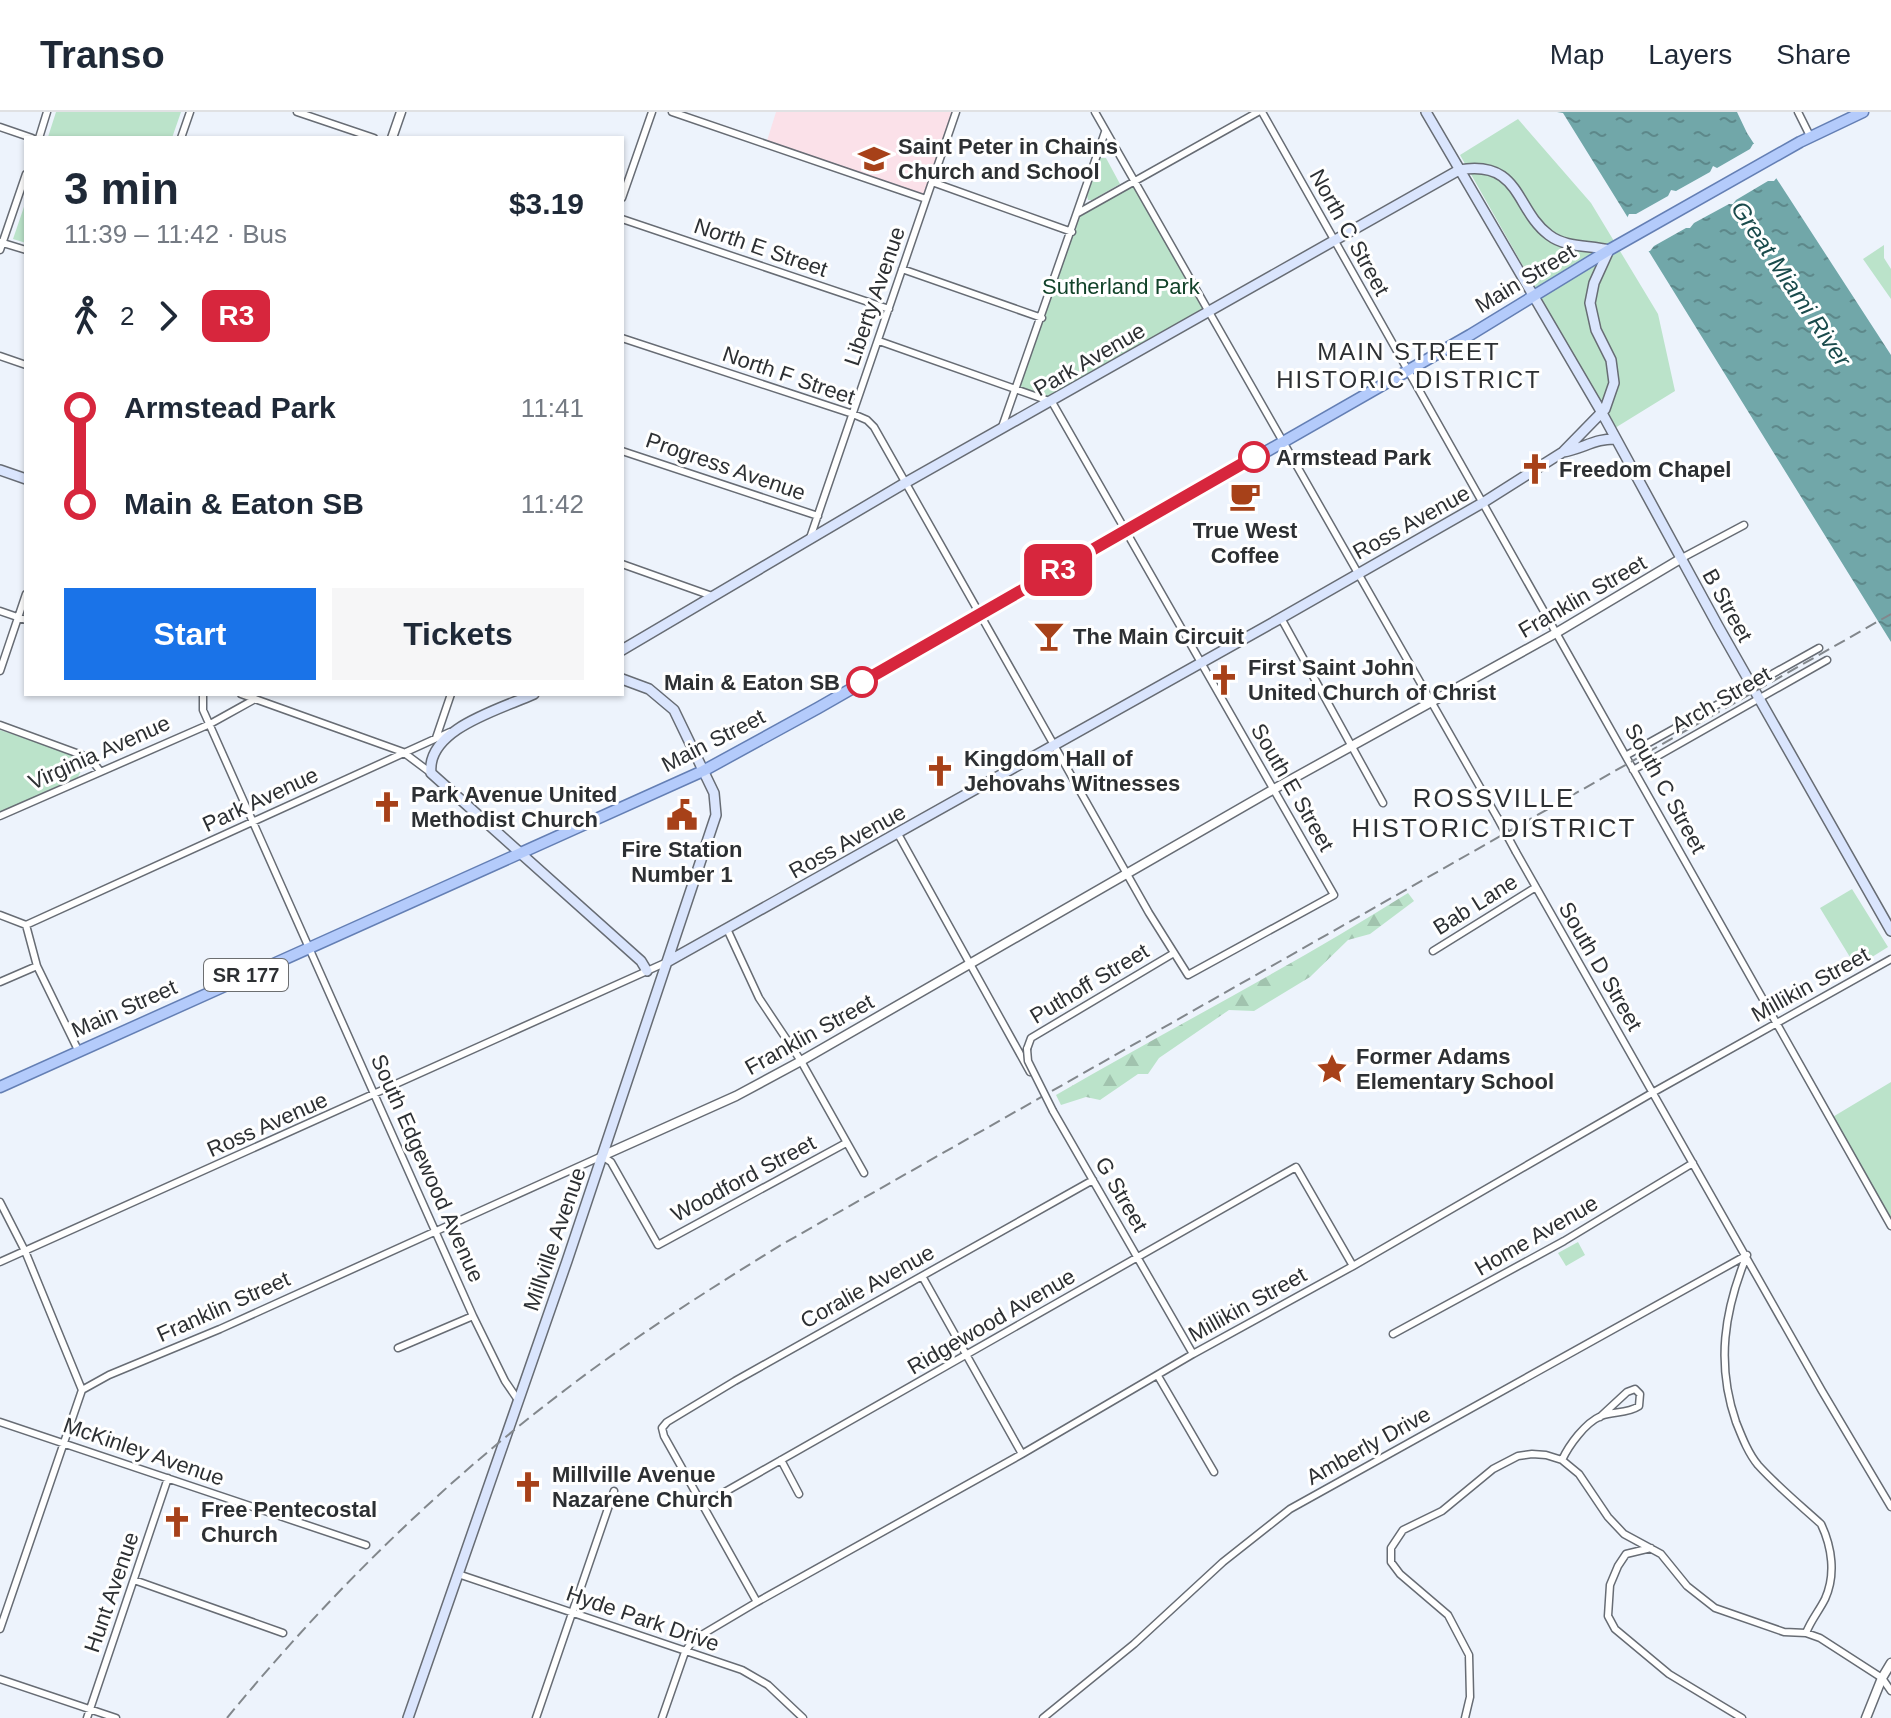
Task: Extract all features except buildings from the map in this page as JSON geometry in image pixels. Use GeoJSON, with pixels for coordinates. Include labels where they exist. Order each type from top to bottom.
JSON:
{"type":"FeatureCollection","features":[{"type":"Feature","properties":{"kind":"main road","name":"B Street"},"geometry":{"type":"LineString","coordinates":[[1426,112],[1602,413],[1891,931]]}},
{"type":"Feature","properties":{"kind":"main road","name":"Main Street"},"geometry":{"type":"LineString","coordinates":[[0,1087],[703,771],[1533,299],[1702,197],[1810,136],[1863,112]]}},
{"type":"Feature","properties":{"kind":"main road"},"geometry":{"type":"LineString","coordinates":[[1459,170],[1477,169],[1508,181],[1539,226],[1553,239],[1568,244],[1613,248]]}},
{"type":"Feature","properties":{"kind":"main road","name":"Park Avenue"},"geometry":{"type":"LineString","coordinates":[[624,649],[905,483],[1459,170]]}},
{"type":"Feature","properties":{"kind":"main road","name":"Ross Avenue"},"geometry":{"type":"LineString","coordinates":[[667,962],[1281,618],[1484,502],[1563,452],[1602,413],[1611,395],[1611,360],[1593,321],[1591,294],[1613,248]]}},
{"type":"Feature","properties":{"kind":"main road"},"geometry":{"type":"LineString","coordinates":[[1563,452],[1579,450],[1600,439],[1616,439]]}},
{"type":"Feature","properties":{"kind":"main road"},"geometry":{"type":"LineString","coordinates":[[0,470],[24,478]]}},
{"type":"Feature","properties":{"kind":"main road","name":"Millville Avenue"},"geometry":{"type":"LineString","coordinates":[[408,1718],[716,815],[714,793],[674,710],[649,689],[624,680]]}},
{"type":"Feature","properties":{"kind":"main road","name":"Park Avenue"},"geometry":{"type":"LineString","coordinates":[[453,731],[530,696]]}},
{"type":"Feature","properties":{"kind":"main road"},"geometry":{"type":"LineString","coordinates":[[453,731],[434,750],[430,762],[431,773],[641,961],[647,971]]}},
{"type":"Feature","properties":{"kind":"street"},"geometry":{"type":"LineString","coordinates":[[40,136],[47,112]]}},
{"type":"Feature","properties":{"kind":"street"},"geometry":{"type":"LineString","coordinates":[[182,136],[190,112]]}},
{"type":"Feature","properties":{"kind":"street"},"geometry":{"type":"LineString","coordinates":[[297,112],[368,136]]}},
{"type":"Feature","properties":{"kind":"street"},"geometry":{"type":"LineString","coordinates":[[393,136],[401,112]]}},
{"type":"Feature","properties":{"kind":"street"},"geometry":{"type":"LineString","coordinates":[[624,192],[652,112]]}},
{"type":"Feature","properties":{"kind":"street"},"geometry":{"type":"LineString","coordinates":[[672,112],[926,199]]}},
{"type":"Feature","properties":{"kind":"street","name":"Liberty Avenue"},"geometry":{"type":"LineString","coordinates":[[810,538],[956,112]]}},
{"type":"Feature","properties":{"kind":"street","name":"South D Street"},"geometry":{"type":"LineString","coordinates":[[1095,112],[1822,1391],[1891,1507]]}},
{"type":"Feature","properties":{"kind":"street"},"geometry":{"type":"LineString","coordinates":[[1078,213],[1260,112]]}},
{"type":"Feature","properties":{"kind":"street","name":"North C Street"},"geometry":{"type":"LineString","coordinates":[[1260,112],[1407,370]]}},
{"type":"Feature","properties":{"kind":"street"},"geometry":{"type":"LineString","coordinates":[[1798,112],[1810,136]]}},
{"type":"Feature","properties":{"kind":"street"},"geometry":{"type":"LineString","coordinates":[[0,127],[26,136]]}},
{"type":"Feature","properties":{"kind":"street"},"geometry":{"type":"LineString","coordinates":[[1000,430],[1105,132]]}},
{"type":"Feature","properties":{"kind":"street"},"geometry":{"type":"LineString","coordinates":[[24,180],[1,245],[24,250]]}},
{"type":"Feature","properties":{"kind":"street"},"geometry":{"type":"LineString","coordinates":[[932,182],[1072,232]]}},
{"type":"Feature","properties":{"kind":"street","name":"North E Street"},"geometry":{"type":"LineString","coordinates":[[624,220],[889,309]]}},
{"type":"Feature","properties":{"kind":"street"},"geometry":{"type":"LineString","coordinates":[[902,269],[1042,318]]}},
{"type":"Feature","properties":{"kind":"street","name":"North F Street"},"geometry":{"type":"LineString","coordinates":[[624,339],[853,414],[874,427],[1174,953]]}},
{"type":"Feature","properties":{"kind":"street"},"geometry":{"type":"LineString","coordinates":[[879,341],[1052,402],[1126,531]]}},
{"type":"Feature","properties":{"kind":"street"},"geometry":{"type":"LineString","coordinates":[[0,356],[24,364]]}},
{"type":"Feature","properties":{"kind":"street","name":"South C Street"},"geometry":{"type":"LineString","coordinates":[[1407,370],[1891,1226]]}},
{"type":"Feature","properties":{"kind":"street","name":"Progress Avenue"},"geometry":{"type":"LineString","coordinates":[[624,452],[818,516]]}},
{"type":"Feature","properties":{"kind":"street","name":"Franklin Street"},"geometry":{"type":"LineString","coordinates":[[82,1390],[109,1375],[220,1329],[736,1096],[1744,525]]}},
{"type":"Feature","properties":{"kind":"street","name":"South E Street"},"geometry":{"type":"LineString","coordinates":[[1126,531],[1334,895]]}},
{"type":"Feature","properties":{"kind":"street"},"geometry":{"type":"LineString","coordinates":[[624,565],[712,596]]}},
{"type":"Feature","properties":{"kind":"street"},"geometry":{"type":"LineString","coordinates":[[0,611],[22,619],[0,671]]}},
{"type":"Feature","properties":{"kind":"street"},"geometry":{"type":"LineString","coordinates":[[1281,618],[1383,803]]}},
{"type":"Feature","properties":{"kind":"street","name":"Arch Street"},"geometry":{"type":"LineString","coordinates":[[1627,755],[1819,648]]}},
{"type":"Feature","properties":{"kind":"street","name":"Arch Street"},"geometry":{"type":"LineString","coordinates":[[1633,770],[1827,660]]}},
{"type":"Feature","properties":{"kind":"street","name":"South Edgewood Avenue"},"geometry":{"type":"LineString","coordinates":[[203,696],[203,710],[473,1316],[505,1381],[518,1400]]}},
{"type":"Feature","properties":{"kind":"street"},"geometry":{"type":"LineString","coordinates":[[247,696],[403,752],[431,773]]}},
{"type":"Feature","properties":{"kind":"street"},"geometry":{"type":"LineString","coordinates":[[436,738],[450,696]]}},
{"type":"Feature","properties":{"kind":"street","name":"Virginia Avenue"},"geometry":{"type":"LineString","coordinates":[[0,816],[210,724],[255,699]]}},
{"type":"Feature","properties":{"kind":"street"},"geometry":{"type":"LineString","coordinates":[[0,725],[90,758],[100,771]]}},
{"type":"Feature","properties":{"kind":"street","name":"Park Avenue"},"geometry":{"type":"LineString","coordinates":[[26,925],[453,731]]}},
{"type":"Feature","properties":{"kind":"street"},"geometry":{"type":"LineString","coordinates":[[898,834],[1035,1080]]}},
{"type":"Feature","properties":{"kind":"street","name":"Bab Lane"},"geometry":{"type":"LineString","coordinates":[[1433,951],[1536,887]]}},
{"type":"Feature","properties":{"kind":"street","name":"Puthoff Street"},"geometry":{"type":"LineString","coordinates":[[1027,1049],[1031,1038],[1174,953],[1188,975],[1334,895]]}},
{"type":"Feature","properties":{"kind":"street"},"geometry":{"type":"LineString","coordinates":[[0,915],[26,925],[37,966],[78,1050]]}},
{"type":"Feature","properties":{"kind":"street"},"geometry":{"type":"LineString","coordinates":[[727,929],[759,998],[801,1061],[864,1173]]}},
{"type":"Feature","properties":{"kind":"street","name":"Millikin Street"},"geometry":{"type":"LineString","coordinates":[[685,1652],[693,1640],[757,1602],[1891,959]]}},
{"type":"Feature","properties":{"kind":"street","name":"Ross Avenue"},"geometry":{"type":"LineString","coordinates":[[0,1262],[667,962]]}},
{"type":"Feature","properties":{"kind":"street"},"geometry":{"type":"LineString","coordinates":[[0,982],[37,966]]}},
{"type":"Feature","properties":{"kind":"street","name":"G Street"},"geometry":{"type":"LineString","coordinates":[[1027,1049],[1028,1061],[1053,1111],[1193,1354]]}},
{"type":"Feature","properties":{"kind":"street","name":"Woodford Street"},"geometry":{"type":"LineString","coordinates":[[602,1156],[611,1162],[658,1245],[846,1143]]}},
{"type":"Feature","properties":{"kind":"street","name":"Home Avenue"},"geometry":{"type":"LineString","coordinates":[[1393,1334],[1564,1241],[1693,1163]]}},
{"type":"Feature","properties":{"kind":"street","name":"Ridgewood Avenue"},"geometry":{"type":"LineString","coordinates":[[702,1505],[1296,1167],[1353,1266]]}},
{"type":"Feature","properties":{"kind":"street","name":"Coralie Avenue"},"geometry":{"type":"LineString","coordinates":[[702,1505],[662,1428],[667,1422],[1093,1180]]}},
{"type":"Feature","properties":{"kind":"street"},"geometry":{"type":"LineString","coordinates":[[0,1202],[25,1251],[82,1390],[0,1629]]}},
{"type":"Feature","properties":{"kind":"street"},"geometry":{"type":"LineString","coordinates":[[1747,1255],[1724,1329],[1727,1397],[1744,1442],[1757,1464],[1821,1524],[1827,1537],[1832,1562],[1828,1589],[1806,1633]]}},
{"type":"Feature","properties":{"kind":"street","name":"Amberly Drive"},"geometry":{"type":"LineString","coordinates":[[1043,1718],[1134,1644],[1223,1562],[1290,1509],[1747,1255]]}},
{"type":"Feature","properties":{"kind":"street"},"geometry":{"type":"LineString","coordinates":[[922,1276],[1022,1454]]}},
{"type":"Feature","properties":{"kind":"street"},"geometry":{"type":"LineString","coordinates":[[398,1348],[473,1316]]}},
{"type":"Feature","properties":{"kind":"street"},"geometry":{"type":"LineString","coordinates":[[1158,1376],[1214,1472]]}},
{"type":"Feature","properties":{"kind":"street"},"geometry":{"type":"LineString","coordinates":[[1562,1460],[1567,1448],[1600,1417],[1627,1392],[1635,1389],[1640,1394],[1639,1406],[1632,1411],[1600,1417]]}},
{"type":"Feature","properties":{"kind":"street","name":"McKinley Avenue"},"geometry":{"type":"LineString","coordinates":[[0,1422],[366,1545]]}},
{"type":"Feature","properties":{"kind":"street"},"geometry":{"type":"LineString","coordinates":[[1465,1718],[1470,1697],[1469,1655],[1448,1615],[1400,1574],[1391,1562],[1391,1548],[1403,1530],[1442,1511],[1493,1469],[1532,1454],[1562,1460],[1579,1474],[1608,1517],[1624,1534],[1651,1548],[1671,1564],[1687,1586],[1715,1608],[1784,1632],[1806,1633],[1820,1638],[1882,1678],[1891,1691]]}},
{"type":"Feature","properties":{"kind":"street"},"geometry":{"type":"LineString","coordinates":[[781,1460],[799,1494]]}},
{"type":"Feature","properties":{"kind":"street","name":"Hunt Avenue"},"geometry":{"type":"LineString","coordinates":[[87,1718],[168,1478]]}},
{"type":"Feature","properties":{"kind":"street"},"geometry":{"type":"LineString","coordinates":[[536,1718],[614,1491]]}},
{"type":"Feature","properties":{"kind":"street"},"geometry":{"type":"LineString","coordinates":[[702,1505],[757,1602]]}},
{"type":"Feature","properties":{"kind":"street"},"geometry":{"type":"LineString","coordinates":[[1624,1534],[1626,1554],[1610,1585],[1608,1598],[1608,1616],[1615,1629],[1669,1674],[1742,1718]]}},
{"type":"Feature","properties":{"kind":"street"},"geometry":{"type":"LineString","coordinates":[[1626,1554],[1651,1548]]}},
{"type":"Feature","properties":{"kind":"street","name":"Hyde Park Drive"},"geometry":{"type":"LineString","coordinates":[[458,1574],[755,1676],[802,1717]]}},
{"type":"Feature","properties":{"kind":"street"},"geometry":{"type":"LineString","coordinates":[[134,1580],[283,1633]]}},
{"type":"Feature","properties":{"kind":"street"},"geometry":{"type":"LineString","coordinates":[[662,1718],[685,1652]]}},
{"type":"Feature","properties":{"kind":"street"},"geometry":{"type":"LineString","coordinates":[[1866,1718],[1891,1663]]}},
{"type":"Feature","properties":{"kind":"street"},"geometry":{"type":"LineString","coordinates":[[0,1679],[116,1718]]}},
{"type":"Feature","properties":{"kind":"shaded area","name":"Saint Peter in Chains Church and School"},"geometry":{"type":"Polygon","coordinates":[[[776,112],[956,112],[926,199],[766,144],[776,112]]]}},
{"type":"Feature","properties":{"kind":"green space"},"geometry":{"type":"Polygon","coordinates":[[[56,112],[181,112],[173,136],[48,136],[56,112]]]}},
{"type":"Feature","properties":{"kind":"green space"},"geometry":{"type":"Polygon","coordinates":[[[1518,119],[1591,203],[1658,314],[1675,391],[1615,428],[1460,155],[1518,119]]]}},
{"type":"Feature","properties":{"kind":"green space"},"geometry":{"type":"Polygon","coordinates":[[[1100,158],[1106,158],[1120,184],[1088,200],[1087,196],[1100,158]]]}},
{"type":"Feature","properties":{"kind":"green space","name":"Sutherland Park"},"geometry":{"type":"Polygon","coordinates":[[[1133,181],[1208,311],[1052,402],[1016,389],[1078,213],[1133,181]]]}},
{"type":"Feature","properties":{"kind":"green space"},"geometry":{"type":"Polygon","coordinates":[[[24,207],[24,242],[13,239],[24,207]]]}},
{"type":"Feature","properties":{"kind":"green space"},"geometry":{"type":"Polygon","coordinates":[[[1884,245],[1884,258],[1891,269],[1891,299],[1863,259],[1884,245]]]}},
{"type":"Feature","properties":{"kind":"green space"},"geometry":{"type":"Polygon","coordinates":[[[0,730],[76,755],[82,769],[78,777],[0,812],[0,730]]]}},
{"type":"Feature","properties":{"kind":"green space"},"geometry":{"type":"Polygon","coordinates":[[[1852,889],[1888,947],[1856,967],[1820,908],[1852,889]]]}},
{"type":"Feature","properties":{"kind":"green space"},"geometry":{"type":"Polygon","coordinates":[[[1408,893],[1414,901],[1370,934],[1348,940],[1310,977],[1254,1011],[1229,1010],[1159,1058],[1148,1074],[1138,1074],[1100,1100],[1086,1097],[1061,1105],[1056,1095],[1277,971],[1408,893]]]}},
{"type":"Feature","properties":{"kind":"green space"},"geometry":{"type":"Polygon","coordinates":[[[1891,1082],[1891,1226],[1831,1118],[1891,1082]]]}},
{"type":"Feature","properties":{"kind":"green space"},"geometry":{"type":"Polygon","coordinates":[[[1578,1242],[1585,1255],[1566,1266],[1558,1253],[1578,1242]]]}},
{"type":"Feature","properties":{"kind":"water","name":"Great Miami River"},"geometry":{"type":"Polygon","coordinates":[[[1557,112],[1737,112],[1747,133],[1891,355],[1891,642],[1563,113],[1557,112]]]}},
{"type":"Feature","properties":{"kind":"pier"},"geometry":{"type":"Polygon","coordinates":[[[1753,144],[1759,144],[1779,175],[1774,181],[1768,181],[1733,204],[1645,251],[1626,220],[1629,214],[1636,214],[1668,196],[1671,190],[1676,191],[1710,172],[1713,166],[1717,168],[1750,149],[1753,144]]]}},
{"type":"Feature","properties":{"kind":"railway"},"geometry":{"type":"LineString","coordinates":[[227,1718],[304,1629],[429,1503],[565,1390],[672,1314],[781,1245],[1891,614]]}},
{"type":"Feature","properties":{"kind":"bus line","name":"R3"},"geometry":{"type":"LineString","coordinates":[[862,682],[1254,457]]}},
{"type":"Feature","properties":{"kind":"place","name":"Saint Peter in Chains Church and School"},"geometry":{"type":"Point","coordinates":[874,159]}},
{"type":"Feature","properties":{"kind":"place","name":"Armstead Park"},"geometry":{"type":"Point","coordinates":[1254,457]}},
{"type":"Feature","properties":{"kind":"place","name":"Freedom Chapel"},"geometry":{"type":"Point","coordinates":[1535,469]}},
{"type":"Feature","properties":{"kind":"place","name":"True West Coffee"},"geometry":{"type":"Point","coordinates":[1245,496]}},
{"type":"Feature","properties":{"kind":"place","name":"The Main Circuit"},"geometry":{"type":"Point","coordinates":[1049,636]}},
{"type":"Feature","properties":{"kind":"place","name":"First Saint John United Church of Christ"},"geometry":{"type":"Point","coordinates":[1224,680]}},
{"type":"Feature","properties":{"kind":"place","name":"Main & Eaton SB"},"geometry":{"type":"Point","coordinates":[862,682]}},
{"type":"Feature","properties":{"kind":"place","name":"Kingdom Hall of Jehovahs Witnesses"},"geometry":{"type":"Point","coordinates":[940,771]}},
{"type":"Feature","properties":{"kind":"place","name":"Park Avenue United Methodist Church"},"geometry":{"type":"Point","coordinates":[387,807]}},
{"type":"Feature","properties":{"kind":"place","name":"Fire Station Number 1"},"geometry":{"type":"Point","coordinates":[682,815]}},
{"type":"Feature","properties":{"kind":"place","name":"Former Adams Elementary School"},"geometry":{"type":"Point","coordinates":[1332,1069]}},
{"type":"Feature","properties":{"kind":"place","name":"Millville Avenue Nazarene Church"},"geometry":{"type":"Point","coordinates":[528,1487]}},
{"type":"Feature","properties":{"kind":"place","name":"Free Pentecostal Church"},"geometry":{"type":"Point","coordinates":[177,1522]}},
{"type":"Feature","properties":{"kind":"district","name":"MAIN STREET HISTORIC DISTRICT"},"geometry":{"type":"Point","coordinates":[1409,366]}},
{"type":"Feature","properties":{"kind":"district","name":"ROSSVILLE HISTORIC DISTRICT"},"geometry":{"type":"Point","coordinates":[1494,813]}}]}
